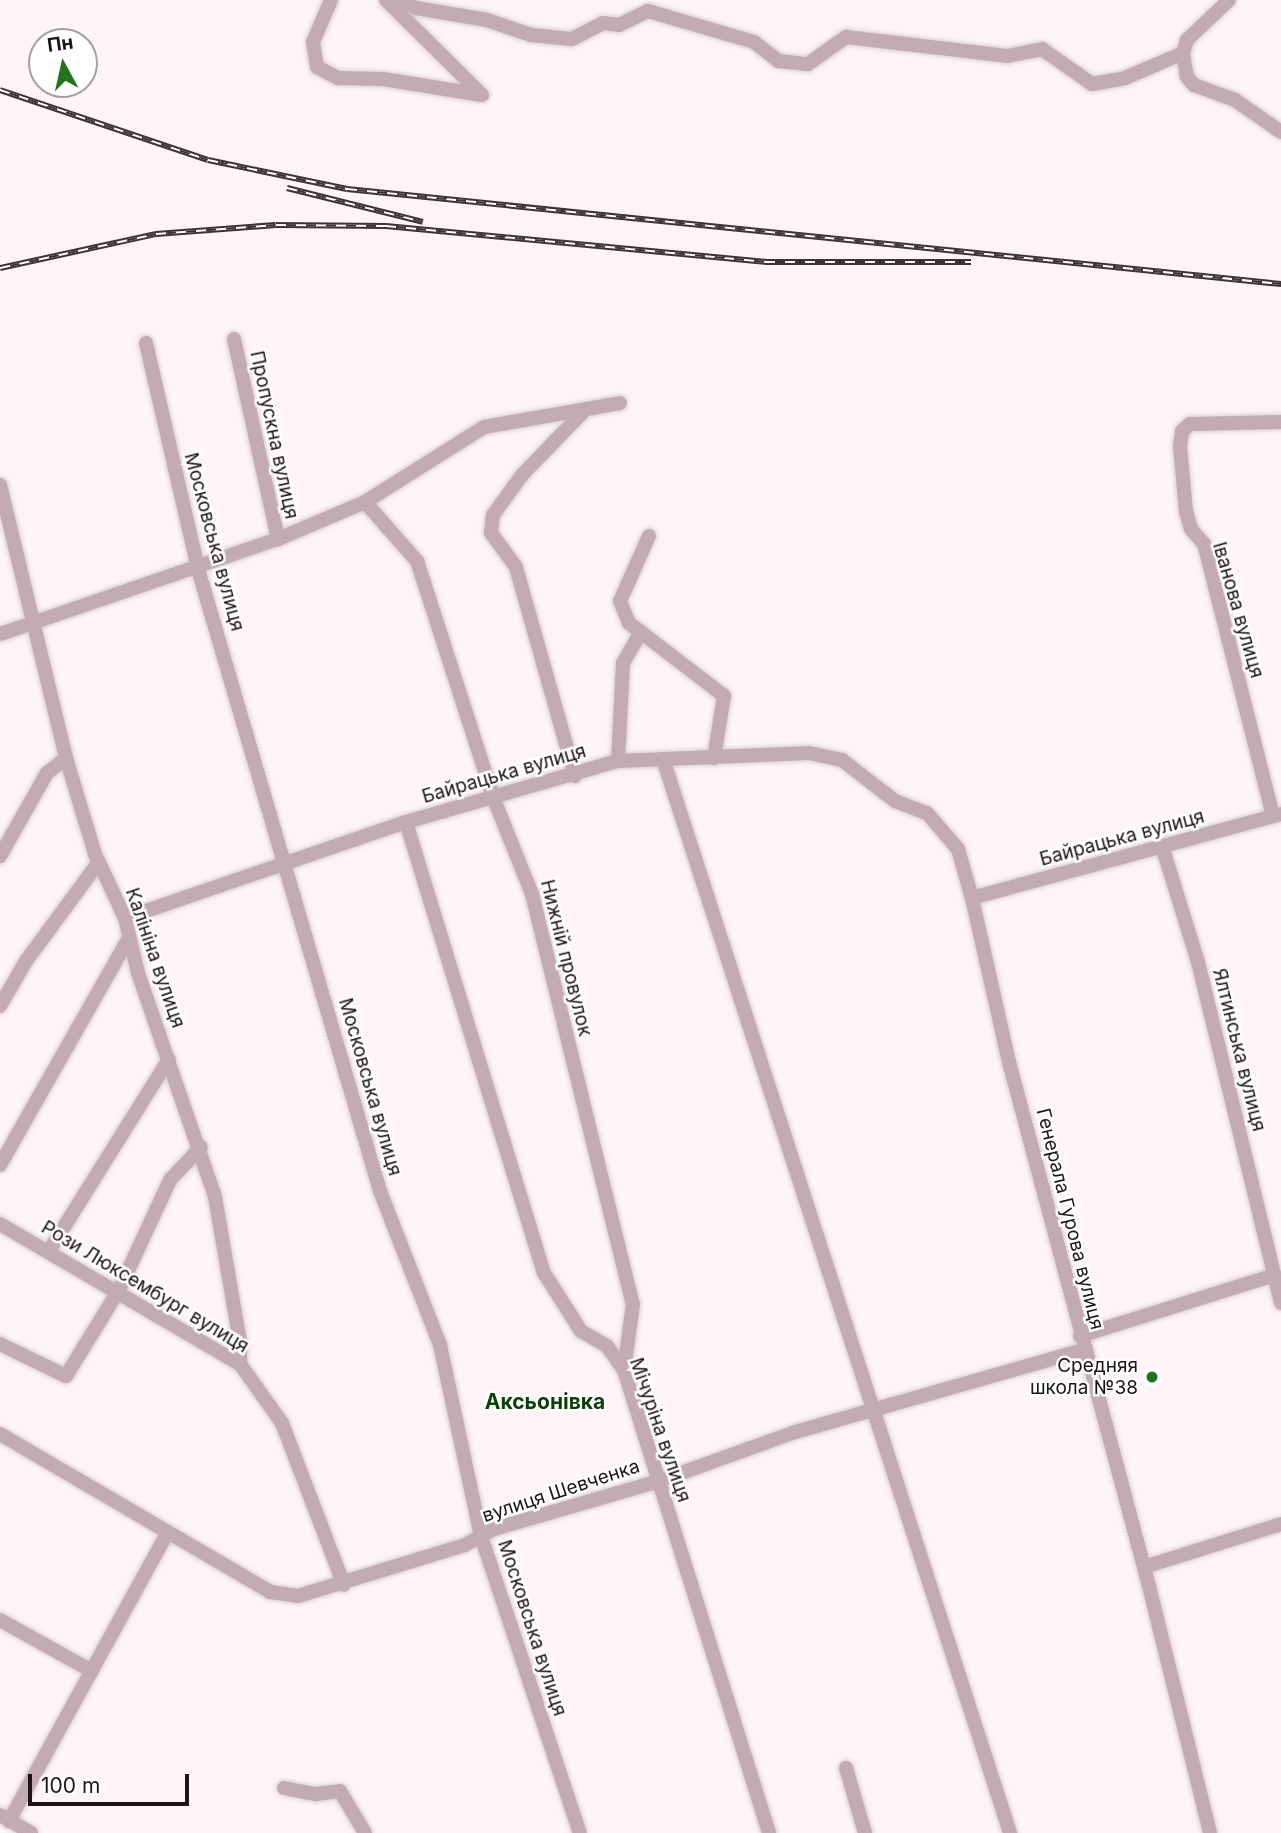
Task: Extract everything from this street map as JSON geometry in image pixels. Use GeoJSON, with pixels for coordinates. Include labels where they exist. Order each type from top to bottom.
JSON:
{"type":"FeatureCollection","features":[{"type":"Feature","properties":{"kind":"street"},"geometry":{"type":"LineString","coordinates":[[331,0],[313,41],[317,68],[338,78],[383,79],[482,95],[386,0]]}},
{"type":"Feature","properties":{"kind":"street"},"geometry":{"type":"LineString","coordinates":[[399,0],[416,8],[487,20],[531,35],[572,39],[603,23],[619,25],[648,10],[754,42],[778,61],[808,64],[846,37],[1007,56],[1042,50],[1092,84],[1125,78],[1183,53]]}},
{"type":"Feature","properties":{"kind":"street"},"geometry":{"type":"LineString","coordinates":[[1229,0],[1187,40],[1183,53],[1187,77],[1194,85],[1234,100],[1281,132]]}},
{"type":"Feature","properties":{"kind":"street","name":"Пропускна вулиця"},"geometry":{"type":"LineString","coordinates":[[234,339],[278,539]]}},
{"type":"Feature","properties":{"kind":"street","name":"Московська вулиця"},"geometry":{"type":"LineString","coordinates":[[146,343],[198,569],[380,1191],[440,1345],[481,1536],[580,1833]]}},
{"type":"Feature","properties":{"kind":"street"},"geometry":{"type":"LineString","coordinates":[[0,634],[198,569],[365,502],[484,428],[620,403]]}},
{"type":"Feature","properties":{"kind":"street"},"geometry":{"type":"LineString","coordinates":[[575,776],[516,567],[491,533],[493,515],[522,475],[588,407]]}},
{"type":"Feature","properties":{"kind":"street","name":"Іванова вулиця"},"geometry":{"type":"LineString","coordinates":[[1277,815],[1204,544],[1191,528],[1186,512],[1180,446],[1182,431],[1190,424],[1281,422]]}},
{"type":"Feature","properties":{"kind":"street","name":"Калініна вулиця"},"geometry":{"type":"LineString","coordinates":[[0,485],[66,758],[99,862],[125,918],[128,940],[201,1147],[224,1244],[240,1341],[240,1364]]}},
{"type":"Feature","properties":{"kind":"street","name":"Нижній провулок"},"geometry":{"type":"LineString","coordinates":[[365,502],[417,561],[493,797],[532,894],[633,1304],[624,1370]]}},
{"type":"Feature","properties":{"kind":"street"},"geometry":{"type":"LineString","coordinates":[[649,536],[620,601],[629,623],[724,695],[714,758]]}},
{"type":"Feature","properties":{"kind":"street"},"geometry":{"type":"LineString","coordinates":[[618,761],[623,663],[641,632]]}},
{"type":"Feature","properties":{"kind":"street","name":"Байрацька вулиця"},"geometry":{"type":"LineString","coordinates":[[125,918],[406,822],[575,776],[618,761],[809,752],[842,760],[895,801]]}},
{"type":"Feature","properties":{"kind":"street"},"geometry":{"type":"LineString","coordinates":[[0,856],[47,773],[66,758]]}},
{"type":"Feature","properties":{"kind":"street"},"geometry":{"type":"LineString","coordinates":[[663,759],[876,1409],[1010,1833]]}},
{"type":"Feature","properties":{"kind":"street","name":"Генерала Гурова вулиця"},"geometry":{"type":"LineString","coordinates":[[895,801],[927,813],[958,849],[1081,1343],[1144,1567],[1210,1833]]}},
{"type":"Feature","properties":{"kind":"street","name":"Байрацька вулиця"},"geometry":{"type":"LineString","coordinates":[[972,898],[1163,849],[1277,815]]}},
{"type":"Feature","properties":{"kind":"street","name":"Мічуріна вулиця"},"geometry":{"type":"LineString","coordinates":[[406,822],[544,1273],[581,1331],[607,1346],[624,1370],[769,1833]]}},
{"type":"Feature","properties":{"kind":"street","name":"Ялтинська вулиця"},"geometry":{"type":"LineString","coordinates":[[1163,849],[1198,962],[1281,1303]]}},
{"type":"Feature","properties":{"kind":"street"},"geometry":{"type":"LineString","coordinates":[[0,1006],[26,961],[99,862]]}},
{"type":"Feature","properties":{"kind":"street"},"geometry":{"type":"LineString","coordinates":[[0,1165],[128,940]]}},
{"type":"Feature","properties":{"kind":"street"},"geometry":{"type":"LineString","coordinates":[[49,1251],[169,1059]]}},
{"type":"Feature","properties":{"kind":"street"},"geometry":{"type":"LineString","coordinates":[[0,1344],[66,1376],[119,1290],[170,1180],[201,1147]]}},
{"type":"Feature","properties":{"kind":"street","name":"Рози Люксембург вулиця"},"geometry":{"type":"LineString","coordinates":[[0,1224],[119,1290],[240,1364],[282,1423],[344,1585]]}},
{"type":"Feature","properties":{"kind":"street","name":"вулиця Шевченка"},"geometry":{"type":"LineString","coordinates":[[0,1434],[282,1596],[344,1585],[481,1536],[659,1480],[794,1432],[876,1409],[1081,1343],[1275,1275]]}},
{"type":"Feature","properties":{"kind":"street"},"geometry":{"type":"LineString","coordinates":[[1144,1567],[1281,1524]]}},
{"type":"Feature","properties":{"kind":"street"},"geometry":{"type":"LineString","coordinates":[[31,1833],[4,1818],[92,1671],[168,1532]]}},
{"type":"Feature","properties":{"kind":"street"},"geometry":{"type":"LineString","coordinates":[[0,1620],[92,1671]]}},
{"type":"Feature","properties":{"kind":"street"},"geometry":{"type":"LineString","coordinates":[[846,1768],[865,1833]]}},
{"type":"Feature","properties":{"kind":"street"},"geometry":{"type":"LineString","coordinates":[[284,1788],[316,1794],[340,1791],[365,1833]]}},
{"type":"Feature","properties":{"kind":"railway"},"geometry":{"type":"LineString","coordinates":[[0,90],[208,160],[347,189],[1281,284]]}},
{"type":"Feature","properties":{"kind":"railway"},"geometry":{"type":"LineString","coordinates":[[287,188],[423,222]]}},
{"type":"Feature","properties":{"kind":"railway"},"geometry":{"type":"LineString","coordinates":[[0,268],[156,234],[276,225],[386,226],[765,262],[971,262]]}},
{"type":"Feature","properties":{"kind":"place","name":"Средняя школа №38"},"geometry":{"type":"Point","coordinates":[1152,1377]}},
{"type":"Feature","properties":{"kind":"district","name":"Аксьонівка"},"geometry":{"type":"Point","coordinates":[545,1402]}}]}
